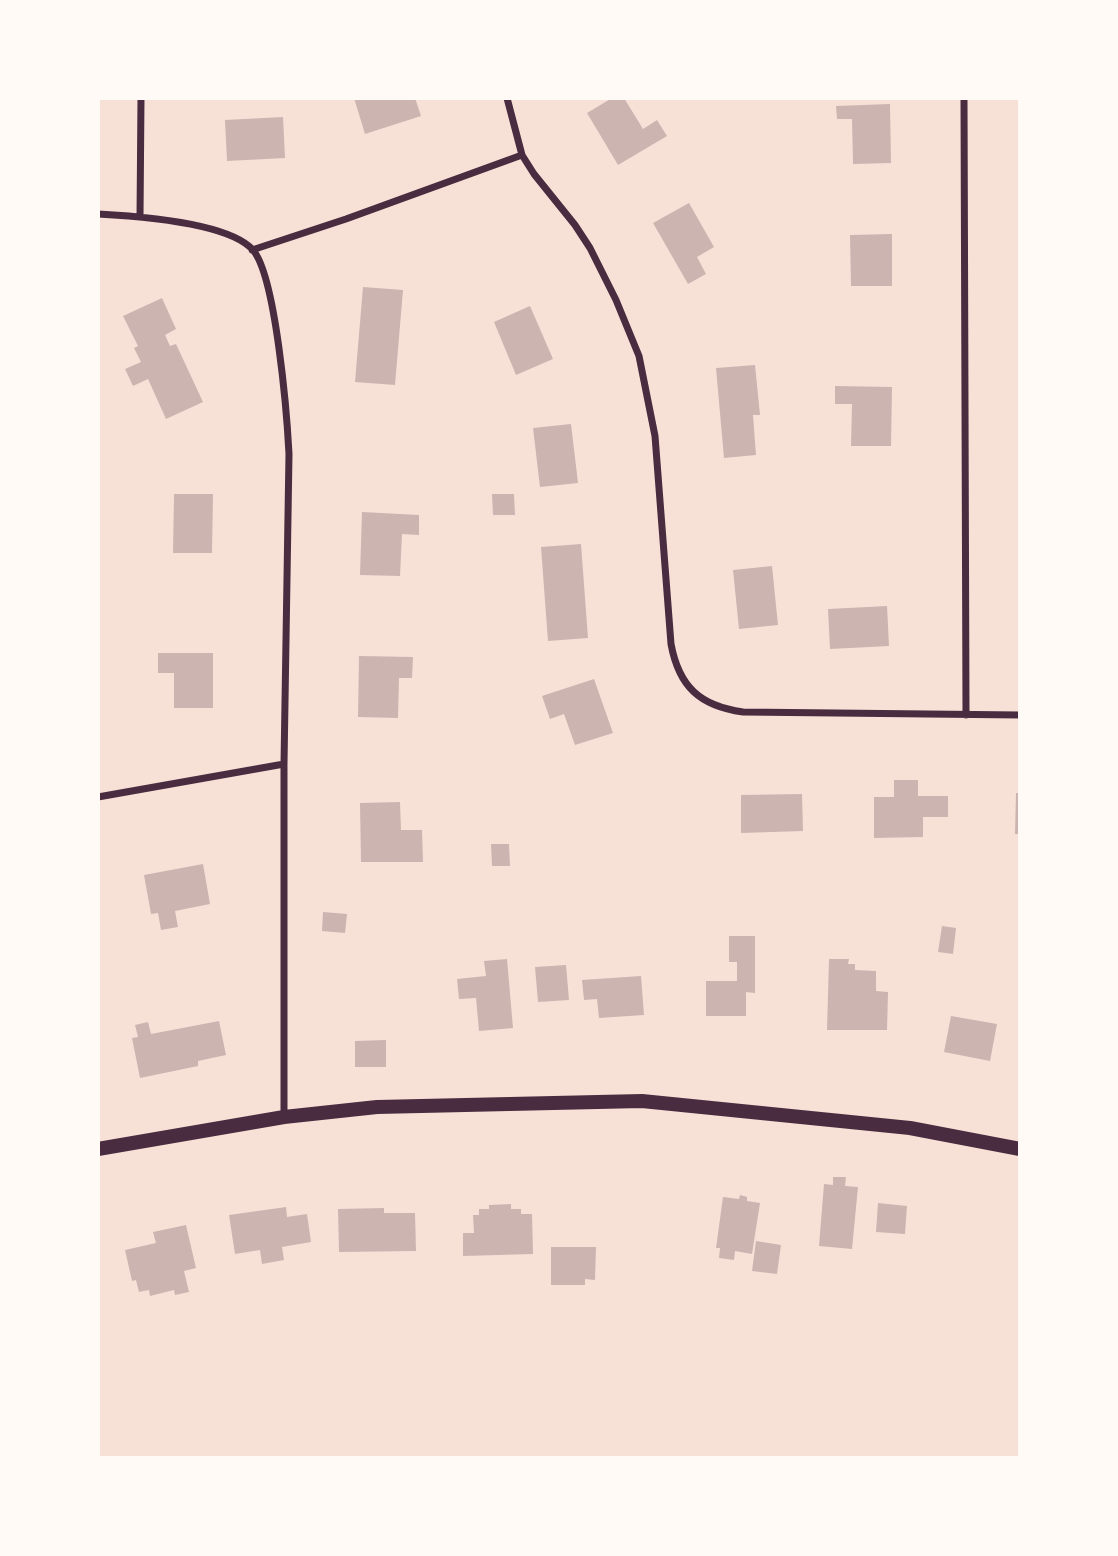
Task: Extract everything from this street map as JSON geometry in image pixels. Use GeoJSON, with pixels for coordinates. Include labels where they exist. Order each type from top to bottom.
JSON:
{"type":"FeatureCollection","features":[{"type":"Feature","properties":{"kind":"main road"},"geometry":{"type":"LineString","coordinates":[[98,1149],[284,1117],[377,1107],[642,1101],[910,1128],[1020,1149]]}},
{"type":"Feature","properties":{"kind":"street"},"geometry":{"type":"LineString","coordinates":[[140,217],[141,98]]}},
{"type":"Feature","properties":{"kind":"street"},"geometry":{"type":"LineString","coordinates":[[507,98],[522,155],[590,248],[629,328],[639,356],[655,436],[671,644],[677,668],[691,690],[715,705],[743,712],[1020,715]]}},
{"type":"Feature","properties":{"kind":"street"},"geometry":{"type":"LineString","coordinates":[[964,98],[966,715]]}},
{"type":"Feature","properties":{"kind":"street"},"geometry":{"type":"LineString","coordinates":[[253,250],[522,155]]}},
{"type":"Feature","properties":{"kind":"street"},"geometry":{"type":"LineString","coordinates":[[98,214],[140,217],[201,227],[231,236],[253,250],[263,270],[270,294],[287,418],[289,454],[284,764],[284,1117]]}},
{"type":"Feature","properties":{"kind":"street"},"geometry":{"type":"LineString","coordinates":[[98,797],[284,764]]}},
{"type":"Feature","properties":{"kind":"building"},"geometry":{"type":"Polygon","coordinates":[[[354,98],[415,98],[421,116],[365,134],[354,98]]]}},
{"type":"Feature","properties":{"kind":"building"},"geometry":{"type":"Polygon","coordinates":[[[612,98],[624,98],[643,129],[657,120],[667,136],[618,165],[587,113],[612,98]]]}},
{"type":"Feature","properties":{"kind":"building"},"geometry":{"type":"Polygon","coordinates":[[[890,104],[891,163],[853,164],[852,119],[837,119],[836,106],[890,104]]]}},
{"type":"Feature","properties":{"kind":"building"},"geometry":{"type":"Polygon","coordinates":[[[283,117],[285,158],[227,161],[225,120],[283,117]]]}},
{"type":"Feature","properties":{"kind":"building"},"geometry":{"type":"Polygon","coordinates":[[[689,203],[714,247],[697,257],[706,274],[688,284],[653,223],[689,203]]]}},
{"type":"Feature","properties":{"kind":"building"},"geometry":{"type":"Polygon","coordinates":[[[892,234],[892,286],[851,286],[850,235],[892,234]]]}},
{"type":"Feature","properties":{"kind":"building"},"geometry":{"type":"Polygon","coordinates":[[[363,287],[403,290],[395,385],[355,382],[363,287]]]}},
{"type":"Feature","properties":{"kind":"building"},"geometry":{"type":"Polygon","coordinates":[[[162,298],[176,329],[165,335],[170,346],[176,344],[203,402],[166,419],[148,379],[133,386],[125,369],[141,362],[134,348],[138,346],[123,316],[162,298]]]}},
{"type":"Feature","properties":{"kind":"building"},"geometry":{"type":"Polygon","coordinates":[[[530,306],[553,359],[516,375],[494,322],[530,306]]]}},
{"type":"Feature","properties":{"kind":"building"},"geometry":{"type":"Polygon","coordinates":[[[755,365],[760,415],[753,415],[756,455],[724,458],[716,368],[755,365]]]}},
{"type":"Feature","properties":{"kind":"building"},"geometry":{"type":"Polygon","coordinates":[[[835,386],[892,387],[891,446],[851,446],[852,404],[835,404],[835,386]]]}},
{"type":"Feature","properties":{"kind":"building"},"geometry":{"type":"Polygon","coordinates":[[[571,424],[578,483],[540,487],[533,428],[571,424]]]}},
{"type":"Feature","properties":{"kind":"building"},"geometry":{"type":"Polygon","coordinates":[[[174,494],[213,494],[212,553],[173,553],[174,494]]]}},
{"type":"Feature","properties":{"kind":"building"},"geometry":{"type":"Polygon","coordinates":[[[492,494],[514,494],[515,515],[493,515],[492,494]]]}},
{"type":"Feature","properties":{"kind":"building"},"geometry":{"type":"Polygon","coordinates":[[[362,512],[419,515],[419,535],[402,534],[400,576],[360,575],[362,512]]]}},
{"type":"Feature","properties":{"kind":"building"},"geometry":{"type":"Polygon","coordinates":[[[581,544],[588,638],[548,641],[541,547],[581,544]]]}},
{"type":"Feature","properties":{"kind":"building"},"geometry":{"type":"Polygon","coordinates":[[[772,566],[778,625],[739,629],[733,570],[772,566]]]}},
{"type":"Feature","properties":{"kind":"building"},"geometry":{"type":"Polygon","coordinates":[[[887,606],[889,646],[830,649],[828,609],[887,606]]]}},
{"type":"Feature","properties":{"kind":"building"},"geometry":{"type":"Polygon","coordinates":[[[158,653],[213,653],[213,708],[174,708],[174,673],[158,673],[158,653]]]}},
{"type":"Feature","properties":{"kind":"building"},"geometry":{"type":"Polygon","coordinates":[[[359,656],[413,657],[412,678],[399,678],[398,718],[358,717],[359,656]]]}},
{"type":"Feature","properties":{"kind":"building"},"geometry":{"type":"Polygon","coordinates":[[[594,679],[613,733],[575,745],[564,714],[550,719],[542,696],[594,679]]]}},
{"type":"Feature","properties":{"kind":"building"},"geometry":{"type":"Polygon","coordinates":[[[894,780],[918,780],[918,796],[948,796],[948,817],[923,817],[923,837],[874,838],[874,797],[894,797],[894,780]]]}},
{"type":"Feature","properties":{"kind":"building"},"geometry":{"type":"Polygon","coordinates":[[[1016,793],[1020,793],[1020,834],[1015,834],[1016,793]]]}},
{"type":"Feature","properties":{"kind":"building"},"geometry":{"type":"Polygon","coordinates":[[[802,794],[803,831],[741,833],[741,795],[802,794]]]}},
{"type":"Feature","properties":{"kind":"building"},"geometry":{"type":"Polygon","coordinates":[[[400,802],[401,830],[422,830],[423,862],[361,862],[360,803],[400,802]]]}},
{"type":"Feature","properties":{"kind":"building"},"geometry":{"type":"Polygon","coordinates":[[[491,844],[509,844],[510,866],[492,866],[491,844]]]}},
{"type":"Feature","properties":{"kind":"building"},"geometry":{"type":"Polygon","coordinates":[[[203,864],[210,904],[175,911],[178,927],[161,930],[158,913],[151,914],[144,875],[203,864]]]}},
{"type":"Feature","properties":{"kind":"building"},"geometry":{"type":"Polygon","coordinates":[[[323,912],[347,914],[345,933],[322,931],[323,912]]]}},
{"type":"Feature","properties":{"kind":"building"},"geometry":{"type":"Polygon","coordinates":[[[942,926],[956,928],[953,954],[938,952],[942,926]]]}},
{"type":"Feature","properties":{"kind":"building"},"geometry":{"type":"Polygon","coordinates":[[[729,936],[755,936],[755,993],[746,992],[746,1016],[706,1016],[706,981],[737,981],[737,962],[729,962],[729,936]]]}},
{"type":"Feature","properties":{"kind":"building"},"geometry":{"type":"Polygon","coordinates":[[[507,959],[513,1028],[479,1031],[476,998],[459,999],[457,979],[486,976],[484,961],[507,959]]]}},
{"type":"Feature","properties":{"kind":"building"},"geometry":{"type":"Polygon","coordinates":[[[829,959],[849,959],[848,964],[855,964],[855,970],[876,971],[876,991],[888,992],[887,1030],[827,1030],[829,959]]]}},
{"type":"Feature","properties":{"kind":"building"},"geometry":{"type":"Polygon","coordinates":[[[566,965],[569,1000],[538,1002],[535,967],[566,965]]]}},
{"type":"Feature","properties":{"kind":"building"},"geometry":{"type":"Polygon","coordinates":[[[641,976],[644,1015],[599,1018],[597,999],[584,1000],[582,980],[641,976]]]}},
{"type":"Feature","properties":{"kind":"building"},"geometry":{"type":"Polygon","coordinates":[[[951,1016],[997,1024],[990,1061],[944,1052],[951,1016]]]}},
{"type":"Feature","properties":{"kind":"building"},"geometry":{"type":"Polygon","coordinates":[[[219,1021],[226,1055],[198,1061],[198,1066],[140,1078],[132,1038],[138,1037],[135,1025],[148,1022],[151,1034],[219,1021]]]}},
{"type":"Feature","properties":{"kind":"building"},"geometry":{"type":"Polygon","coordinates":[[[386,1040],[386,1067],[355,1067],[355,1041],[386,1040]]]}},
{"type":"Feature","properties":{"kind":"building"},"geometry":{"type":"Polygon","coordinates":[[[833,1177],[846,1177],[845,1186],[858,1187],[852,1249],[819,1246],[824,1184],[833,1185],[833,1177]]]}},
{"type":"Feature","properties":{"kind":"building"},"geometry":{"type":"Polygon","coordinates":[[[740,1195],[747,1197],[747,1201],[760,1203],[752,1254],[735,1251],[734,1260],[719,1258],[720,1248],[716,1248],[723,1197],[739,1199],[740,1195]]]}},
{"type":"Feature","properties":{"kind":"building"},"geometry":{"type":"Polygon","coordinates":[[[878,1203],[907,1206],[905,1234],[876,1232],[878,1203]]]}},
{"type":"Feature","properties":{"kind":"building"},"geometry":{"type":"Polygon","coordinates":[[[511,1204],[511,1209],[521,1209],[521,1214],[532,1214],[533,1254],[463,1256],[463,1233],[474,1233],[473,1215],[479,1215],[479,1209],[489,1209],[489,1205],[511,1204]]]}},
{"type":"Feature","properties":{"kind":"building"},"geometry":{"type":"Polygon","coordinates":[[[286,1207],[287,1217],[307,1214],[311,1242],[282,1247],[284,1260],[262,1264],[260,1250],[235,1254],[229,1215],[286,1207]]]}},
{"type":"Feature","properties":{"kind":"building"},"geometry":{"type":"Polygon","coordinates":[[[384,1208],[384,1213],[415,1213],[416,1251],[339,1252],[338,1209],[384,1208]]]}},
{"type":"Feature","properties":{"kind":"building"},"geometry":{"type":"Polygon","coordinates":[[[186,1225],[196,1268],[184,1271],[189,1292],[175,1295],[174,1290],[150,1296],[149,1290],[139,1292],[136,1280],[132,1281],[125,1250],[156,1243],[153,1232],[186,1225]]]}},
{"type":"Feature","properties":{"kind":"building"},"geometry":{"type":"Polygon","coordinates":[[[756,1241],[781,1245],[777,1274],[752,1271],[756,1241]]]}},
{"type":"Feature","properties":{"kind":"building"},"geometry":{"type":"Polygon","coordinates":[[[551,1247],[596,1247],[595,1280],[585,1279],[585,1285],[551,1285],[551,1247]]]}}]}
